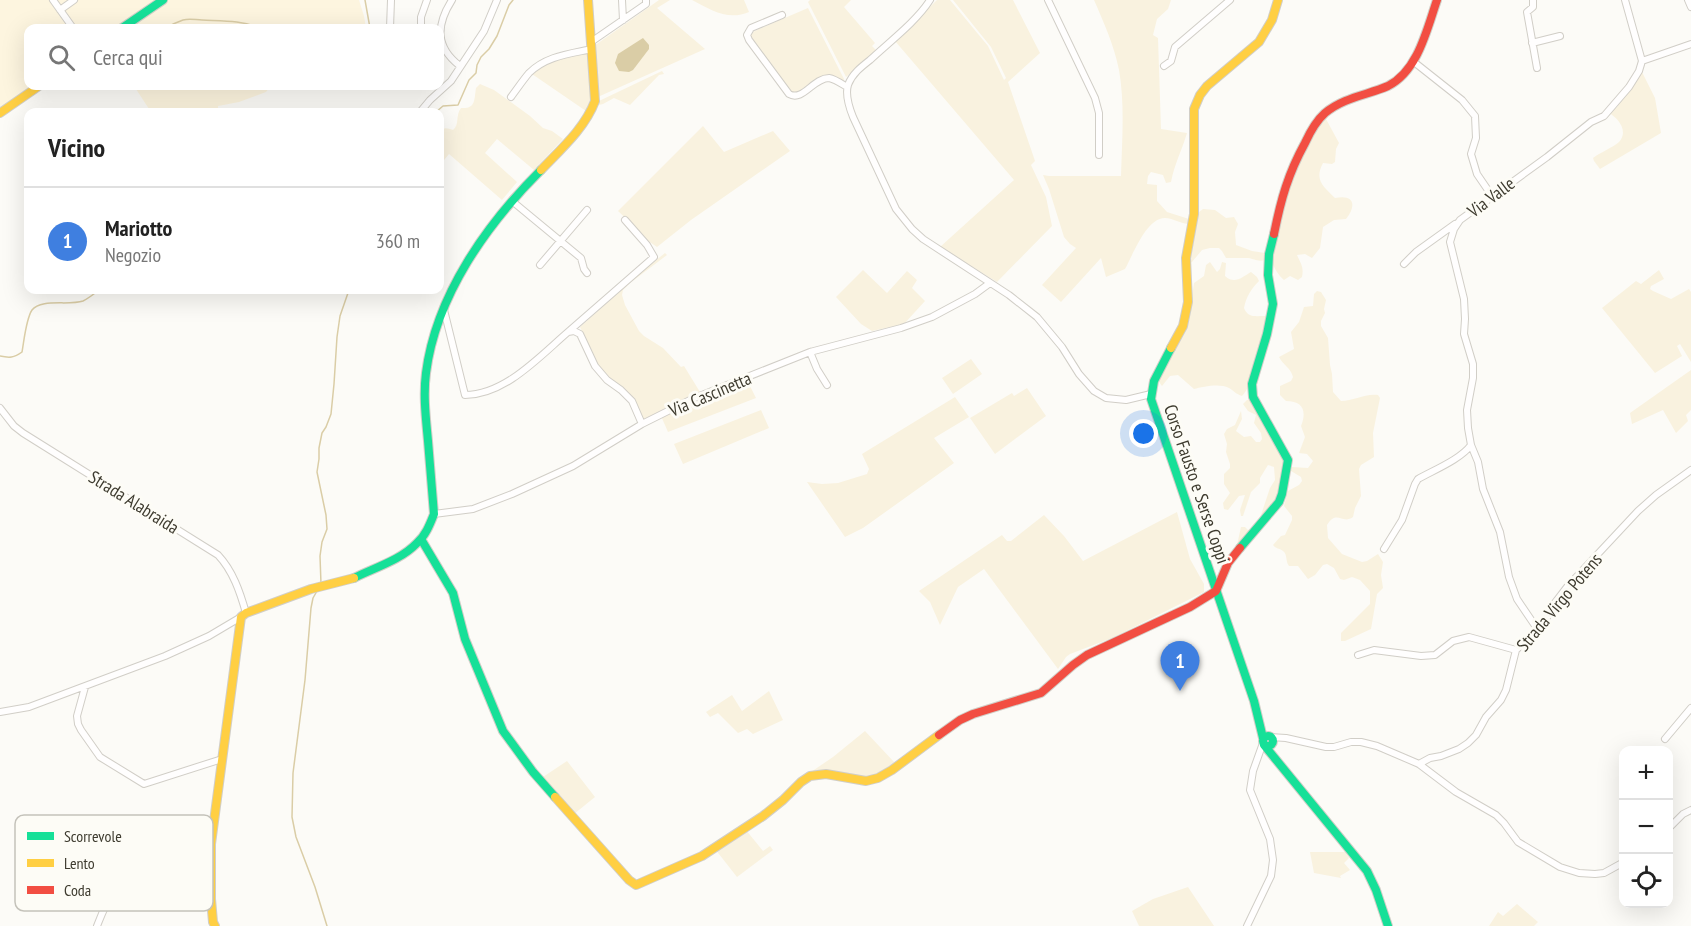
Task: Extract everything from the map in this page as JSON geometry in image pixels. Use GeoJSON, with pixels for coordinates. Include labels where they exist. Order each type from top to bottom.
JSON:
{"type":"FeatureCollection","features":[{"type":"Feature","properties":{"kind":"street"},"geometry":{"type":"LineString","coordinates":[[53,0],[70,24]]}},
{"type":"Feature","properties":{"kind":"street"},"geometry":{"type":"LineString","coordinates":[[60,10],[74,0]]}},
{"type":"Feature","properties":{"kind":"street"},"geometry":{"type":"LineString","coordinates":[[128,24],[163,0]]}},
{"type":"Feature","properties":{"kind":"street"},"geometry":{"type":"LineString","coordinates":[[390,24],[392,0]]}},
{"type":"Feature","properties":{"kind":"street"},"geometry":{"type":"LineString","coordinates":[[421,24],[427,0]]}},
{"type":"Feature","properties":{"kind":"street"},"geometry":{"type":"LineString","coordinates":[[441,24],[452,0]]}},
{"type":"Feature","properties":{"kind":"street"},"geometry":{"type":"LineString","coordinates":[[444,85],[451,81],[484,31],[497,0]]}},
{"type":"Feature","properties":{"kind":"street"},"geometry":{"type":"LineString","coordinates":[[0,712],[29,707],[165,656],[209,636],[244,615],[311,589],[354,578],[398,557],[417,544],[428,529],[434,514],[424,399],[426,371],[434,337],[443,309],[470,257],[512,201],[583,123],[591,111],[595,101],[588,0]]}},
{"type":"Feature","properties":{"kind":"street"},"geometry":{"type":"LineString","coordinates":[[622,0],[623,20]]}},
{"type":"Feature","properties":{"kind":"street"},"geometry":{"type":"LineString","coordinates":[[511,97],[530,73],[544,61],[591,45],[646,4],[645,0]]}},
{"type":"Feature","properties":{"kind":"street"},"geometry":{"type":"LineString","coordinates":[[930,0],[926,7],[898,34],[852,75],[847,87],[853,117],[896,208],[923,239],[1009,295],[1037,317],[1094,391],[1106,398],[1126,400],[1151,394]]}},
{"type":"Feature","properties":{"kind":"street"},"geometry":{"type":"LineString","coordinates":[[1048,0],[1095,98],[1099,113],[1099,155]]}},
{"type":"Feature","properties":{"kind":"street"},"geometry":{"type":"LineString","coordinates":[[1164,66],[1171,61],[1175,47],[1230,0]]}},
{"type":"Feature","properties":{"kind":"street","name":"Corso Fausto e Serse Coppi"},"geometry":{"type":"LineString","coordinates":[[1278,0],[1272,20],[1259,42],[1207,86],[1196,102],[1192,126],[1194,214],[1186,258],[1188,302],[1183,326],[1154,381],[1151,394],[1154,411],[1261,725],[1277,762],[1367,871],[1388,926]]}},
{"type":"Feature","properties":{"kind":"street"},"geometry":{"type":"LineString","coordinates":[[421,539],[453,593],[465,639],[503,731],[533,772],[629,880],[636,885],[702,856],[763,816],[810,776],[826,774],[866,781],[878,778],[967,717],[1041,693],[1087,655],[1176,615],[1216,591],[1228,563],[1279,502],[1288,460],[1253,397],[1252,384],[1267,334],[1273,304],[1268,275],[1269,254],[1275,224],[1292,169],[1313,126],[1326,112],[1353,97],[1390,85],[1403,75],[1414,62],[1437,0]]}},
{"type":"Feature","properties":{"kind":"street"},"geometry":{"type":"LineString","coordinates":[[1533,0],[1533,7],[1527,12],[1537,68]]}},
{"type":"Feature","properties":{"kind":"street"},"geometry":{"type":"LineString","coordinates":[[1625,0],[1642,61],[1691,44]]}},
{"type":"Feature","properties":{"kind":"street"},"geometry":{"type":"LineString","coordinates":[[1688,0],[1691,7]]}},
{"type":"Feature","properties":{"kind":"street"},"geometry":{"type":"LineString","coordinates":[[782,15],[751,28],[747,35],[789,94],[799,96],[811,86],[826,79],[833,79],[847,87]]}},
{"type":"Feature","properties":{"kind":"street"},"geometry":{"type":"LineString","coordinates":[[1532,43],[1558,37],[1555,27]]}},
{"type":"Feature","properties":{"kind":"street"},"geometry":{"type":"LineString","coordinates":[[444,49],[449,58],[460,66]]}},
{"type":"Feature","properties":{"kind":"street","name":"Via Valle"},"geometry":{"type":"LineString","coordinates":[[1538,630],[1517,599],[1509,577],[1500,532],[1486,497],[1478,462],[1471,445],[1467,410],[1473,378],[1473,364],[1464,334],[1464,298],[1450,242],[1460,220],[1591,122],[1604,116],[1629,87],[1642,61]]}},
{"type":"Feature","properties":{"kind":"street"},"geometry":{"type":"LineString","coordinates":[[1414,62],[1462,100],[1475,116],[1476,138],[1471,154],[1477,174],[1492,196]]}},
{"type":"Feature","properties":{"kind":"street"},"geometry":{"type":"LineString","coordinates":[[0,113],[33,90]]}},
{"type":"Feature","properties":{"kind":"street"},"geometry":{"type":"LineString","coordinates":[[423,108],[436,90]]}},
{"type":"Feature","properties":{"kind":"street"},"geometry":{"type":"LineString","coordinates":[[512,201],[581,258],[587,273]]}},
{"type":"Feature","properties":{"kind":"street"},"geometry":{"type":"LineString","coordinates":[[540,265],[587,210]]}},
{"type":"Feature","properties":{"kind":"street"},"geometry":{"type":"LineString","coordinates":[[443,309],[465,395],[478,395],[486,392],[516,376],[654,257],[648,245],[625,220]]}},
{"type":"Feature","properties":{"kind":"street"},"geometry":{"type":"LineString","coordinates":[[1404,264],[1416,252],[1460,220]]}},
{"type":"Feature","properties":{"kind":"street","name":"Via Cascinetta"},"geometry":{"type":"LineString","coordinates":[[434,514],[473,509],[512,494],[573,466],[642,424],[692,399],[810,352],[901,328],[932,317],[975,294],[990,283]]}},
{"type":"Feature","properties":{"kind":"street"},"geometry":{"type":"LineString","coordinates":[[568,332],[574,331],[580,334],[595,366],[607,380],[632,400],[642,424]]}},
{"type":"Feature","properties":{"kind":"street"},"geometry":{"type":"LineString","coordinates":[[810,352],[827,385]]}},
{"type":"Feature","properties":{"kind":"street","name":"Strada Alabraida"},"geometry":{"type":"LineString","coordinates":[[0,408],[14,426],[32,439],[218,555],[236,583],[244,615]]}},
{"type":"Feature","properties":{"kind":"street"},"geometry":{"type":"LineString","coordinates":[[1384,549],[1402,520],[1418,479],[1456,458],[1468,450],[1471,445]]}},
{"type":"Feature","properties":{"kind":"street","name":"Strada Virgo Potens"},"geometry":{"type":"LineString","coordinates":[[1419,764],[1459,749],[1476,735],[1506,690],[1516,650],[1543,625],[1554,604],[1567,587],[1638,511],[1691,470]]}},
{"type":"Feature","properties":{"kind":"street"},"geometry":{"type":"LineString","coordinates":[[213,829],[244,615]]}},
{"type":"Feature","properties":{"kind":"street"},"geometry":{"type":"LineString","coordinates":[[1358,655],[1374,650],[1421,656],[1435,655],[1453,641],[1469,637],[1516,650]]}},
{"type":"Feature","properties":{"kind":"street"},"geometry":{"type":"LineString","coordinates":[[85,687],[76,716],[79,727],[100,757],[144,784],[222,759]]}},
{"type":"Feature","properties":{"kind":"street"},"geometry":{"type":"LineString","coordinates":[[1665,739],[1691,708]]}},
{"type":"Feature","properties":{"kind":"street"},"geometry":{"type":"LineString","coordinates":[[1247,926],[1271,876],[1273,860],[1270,839],[1250,790],[1253,771],[1268,741],[1281,737],[1326,747],[1351,742],[1377,746],[1419,764],[1456,792],[1496,815],[1518,842],[1560,867],[1579,873],[1595,874],[1604,873],[1619,864]]}},
{"type":"Feature","properties":{"kind":"street"},"geometry":{"type":"LineString","coordinates":[[1673,824],[1691,810]]}},
{"type":"Feature","properties":{"kind":"street"},"geometry":{"type":"LineString","coordinates":[[97,926],[104,911]]}},
{"type":"Feature","properties":{"kind":"street"},"geometry":{"type":"LineString","coordinates":[[212,911],[213,922],[216,926]]}},
{"type":"Feature","properties":{"kind":"shaded area"},"geometry":{"type":"Polygon","coordinates":[[[0,0],[359,0],[364,16],[365,24],[24,24],[24,90],[27,90],[0,109],[0,0]]]}},
{"type":"Feature","properties":{"kind":"shaded area"},"geometry":{"type":"Polygon","coordinates":[[[659,0],[670,0],[657,8],[705,49],[600,96],[594,46],[659,0]]]}},
{"type":"Feature","properties":{"kind":"shaded area"},"geometry":{"type":"Polygon","coordinates":[[[692,0],[744,0],[749,12],[727,15],[713,11],[692,0]]]}},
{"type":"Feature","properties":{"kind":"shaded area"},"geometry":{"type":"Polygon","coordinates":[[[810,0],[851,0],[844,7],[875,43],[872,46],[877,51],[846,77],[808,2],[810,0]]]}},
{"type":"Feature","properties":{"kind":"shaded area"},"geometry":{"type":"Polygon","coordinates":[[[937,0],[950,0],[988,46],[1004,80],[1006,78],[991,47],[953,0],[1013,0],[1040,53],[1008,82],[1035,161],[1031,165],[1046,197],[1052,226],[997,282],[940,247],[1014,180],[895,41],[937,0]]]}},
{"type":"Feature","properties":{"kind":"shaded area"},"geometry":{"type":"Polygon","coordinates":[[[1094,0],[1171,0],[1168,9],[1157,19],[1153,35],[1158,38],[1161,129],[1187,133],[1171,182],[1166,183],[1163,175],[1151,172],[1147,184],[1157,185],[1157,201],[1167,212],[1189,219],[1188,224],[1168,218],[1158,220],[1146,230],[1125,269],[1106,277],[1101,258],[1061,302],[1042,285],[1076,248],[1064,237],[1043,175],[1121,176],[1123,109],[1121,83],[1112,43],[1094,0]]]}},
{"type":"Feature","properties":{"kind":"shaded area"},"geometry":{"type":"Polygon","coordinates":[[[808,8],[844,79],[843,83],[831,77],[799,94],[792,94],[751,41],[750,33],[808,8]]]}},
{"type":"Feature","properties":{"kind":"shaded area"},"geometry":{"type":"Polygon","coordinates":[[[643,38],[649,45],[649,49],[633,70],[619,71],[615,63],[618,54],[643,38]]]}},
{"type":"Feature","properties":{"kind":"shaded area"},"geometry":{"type":"Polygon","coordinates":[[[583,52],[589,56],[591,97],[586,111],[532,74],[546,62],[583,52]]]}},
{"type":"Feature","properties":{"kind":"shaded area"},"geometry":{"type":"Polygon","coordinates":[[[662,71],[664,74],[659,75],[630,105],[614,98],[599,105],[599,101],[662,71]]]}},
{"type":"Feature","properties":{"kind":"shaded area"},"geometry":{"type":"Polygon","coordinates":[[[1642,72],[1655,98],[1661,133],[1600,169],[1593,158],[1619,142],[1623,134],[1619,121],[1609,113],[1617,107],[1642,72]]]}},
{"type":"Feature","properties":{"kind":"shaded area"},"geometry":{"type":"Polygon","coordinates":[[[480,84],[494,90],[543,128],[563,139],[534,170],[497,139],[485,153],[517,182],[502,200],[449,154],[444,160],[444,129],[453,130],[455,128],[461,108],[472,105],[476,88],[480,84]]]}},
{"type":"Feature","properties":{"kind":"shaded area"},"geometry":{"type":"Polygon","coordinates":[[[137,90],[268,90],[239,102],[218,106],[218,108],[148,108],[137,90]]]}},
{"type":"Feature","properties":{"kind":"shaded area"},"geometry":{"type":"Polygon","coordinates":[[[1326,119],[1339,143],[1335,162],[1323,163],[1320,169],[1321,182],[1335,198],[1350,199],[1352,209],[1346,219],[1334,220],[1323,227],[1320,248],[1312,258],[1305,254],[1297,255],[1302,268],[1302,277],[1298,280],[1290,276],[1284,280],[1276,271],[1272,261],[1276,234],[1303,154],[1316,129],[1326,119]]]}},
{"type":"Feature","properties":{"kind":"shaded area"},"geometry":{"type":"Polygon","coordinates":[[[703,126],[724,152],[773,131],[790,151],[691,220],[657,247],[641,235],[618,211],[703,126]]]}},
{"type":"Feature","properties":{"kind":"shaded area"},"geometry":{"type":"Polygon","coordinates":[[[1203,209],[1215,210],[1226,218],[1234,217],[1238,224],[1235,232],[1236,245],[1265,253],[1265,260],[1226,258],[1219,248],[1210,248],[1202,250],[1190,263],[1199,212],[1203,209]]]}},
{"type":"Feature","properties":{"kind":"shaded area"},"geometry":{"type":"Polygon","coordinates":[[[665,253],[667,255],[630,283],[623,290],[622,295],[639,331],[663,348],[681,367],[684,366],[700,392],[644,421],[632,397],[598,365],[580,327],[640,273],[665,253]]]}},
{"type":"Feature","properties":{"kind":"shaded area"},"geometry":{"type":"Polygon","coordinates":[[[1210,262],[1217,272],[1222,262],[1226,263],[1225,276],[1229,279],[1238,279],[1251,272],[1259,281],[1249,293],[1244,308],[1250,315],[1265,316],[1268,319],[1254,372],[1242,396],[1221,386],[1194,389],[1178,375],[1170,376],[1162,386],[1159,382],[1163,370],[1186,331],[1194,283],[1204,276],[1206,265],[1210,262]]]}},
{"type":"Feature","properties":{"kind":"shaded area"},"geometry":{"type":"Polygon","coordinates":[[[863,270],[887,293],[907,271],[917,280],[912,288],[925,301],[904,324],[872,331],[861,324],[836,297],[863,270]]]}},
{"type":"Feature","properties":{"kind":"shaded area"},"geometry":{"type":"Polygon","coordinates":[[[1659,270],[1664,279],[1651,286],[1650,289],[1671,299],[1689,289],[1691,292],[1691,362],[1680,344],[1677,346],[1682,356],[1655,373],[1602,308],[1636,281],[1641,284],[1659,270]]]}},
{"type":"Feature","properties":{"kind":"shaded area"},"geometry":{"type":"Polygon","coordinates":[[[1317,291],[1321,292],[1326,300],[1321,326],[1328,338],[1333,392],[1341,401],[1373,395],[1378,395],[1380,398],[1373,433],[1374,457],[1361,465],[1359,469],[1361,496],[1353,517],[1334,518],[1327,525],[1328,538],[1342,554],[1362,562],[1378,554],[1383,562],[1381,575],[1383,588],[1377,594],[1371,629],[1345,641],[1341,641],[1341,633],[1370,604],[1370,591],[1360,580],[1352,577],[1340,579],[1334,568],[1327,564],[1308,579],[1298,566],[1289,566],[1285,553],[1273,545],[1285,535],[1292,520],[1292,516],[1284,506],[1288,491],[1302,481],[1301,477],[1291,471],[1292,467],[1308,468],[1313,461],[1307,454],[1299,453],[1305,437],[1301,426],[1304,416],[1302,408],[1292,401],[1286,401],[1280,395],[1280,386],[1291,381],[1293,377],[1291,371],[1279,357],[1294,349],[1291,332],[1299,322],[1304,307],[1313,306],[1314,294],[1317,291]]]}},
{"type":"Feature","properties":{"kind":"shaded area"},"geometry":{"type":"Polygon","coordinates":[[[971,359],[982,374],[953,394],[942,378],[971,359]]]}},
{"type":"Feature","properties":{"kind":"shaded area"},"geometry":{"type":"Polygon","coordinates":[[[1691,370],[1691,410],[1686,415],[1688,421],[1676,433],[1663,410],[1632,424],[1630,413],[1691,370]]]}},
{"type":"Feature","properties":{"kind":"shaded area"},"geometry":{"type":"Polygon","coordinates":[[[747,380],[756,398],[668,432],[661,416],[747,380]]]}},
{"type":"Feature","properties":{"kind":"shaded area"},"geometry":{"type":"Polygon","coordinates":[[[1027,388],[1046,416],[995,454],[970,418],[1012,393],[1014,396],[1027,388]]]}},
{"type":"Feature","properties":{"kind":"shaded area"},"geometry":{"type":"Polygon","coordinates":[[[955,397],[969,417],[934,438],[954,463],[863,528],[845,537],[807,482],[838,483],[867,474],[869,469],[862,454],[955,397]]]}},
{"type":"Feature","properties":{"kind":"shaded area"},"geometry":{"type":"Polygon","coordinates":[[[1250,400],[1285,463],[1277,502],[1230,554],[1237,545],[1241,527],[1251,529],[1260,518],[1275,480],[1274,467],[1268,465],[1260,478],[1260,483],[1251,492],[1243,516],[1240,510],[1245,495],[1239,496],[1228,510],[1224,509],[1223,503],[1230,493],[1224,484],[1224,474],[1230,468],[1230,464],[1224,434],[1227,429],[1235,425],[1241,411],[1242,419],[1236,431],[1244,437],[1251,436],[1256,442],[1262,439],[1254,423],[1256,415],[1248,411],[1243,404],[1250,400]]]}},
{"type":"Feature","properties":{"kind":"shaded area"},"geometry":{"type":"Polygon","coordinates":[[[761,410],[769,428],[683,464],[674,444],[761,410]]]}},
{"type":"Feature","properties":{"kind":"shaded area"},"geometry":{"type":"Polygon","coordinates":[[[1177,512],[1190,559],[1204,584],[1204,592],[1112,638],[1070,654],[1058,669],[984,569],[958,587],[940,625],[930,602],[919,591],[1002,535],[1007,541],[1011,541],[1044,515],[1083,561],[1177,512]]]}},
{"type":"Feature","properties":{"kind":"shaded area"},"geometry":{"type":"Polygon","coordinates":[[[769,691],[783,720],[753,734],[747,729],[738,733],[718,713],[710,717],[706,712],[732,695],[742,711],[769,691]]]}},
{"type":"Feature","properties":{"kind":"shaded area"},"geometry":{"type":"Polygon","coordinates":[[[865,731],[895,763],[886,770],[867,777],[808,774],[833,757],[865,731]]]}},
{"type":"Feature","properties":{"kind":"shaded area"},"geometry":{"type":"Polygon","coordinates":[[[567,761],[595,797],[574,814],[543,780],[543,777],[567,761]]]}},
{"type":"Feature","properties":{"kind":"shaded area"},"geometry":{"type":"Polygon","coordinates":[[[746,830],[763,851],[770,846],[773,850],[737,877],[715,849],[746,830]]]}},
{"type":"Feature","properties":{"kind":"shaded area"},"geometry":{"type":"Polygon","coordinates":[[[1310,852],[1345,852],[1349,858],[1344,863],[1350,870],[1340,876],[1341,878],[1314,873],[1310,852]]]}},
{"type":"Feature","properties":{"kind":"shaded area"},"geometry":{"type":"Polygon","coordinates":[[[1188,887],[1214,926],[1139,926],[1132,911],[1153,899],[1188,887]]]}},
{"type":"Feature","properties":{"kind":"shaded area"},"geometry":{"type":"Polygon","coordinates":[[[1517,904],[1538,922],[1534,926],[1489,926],[1498,912],[1503,916],[1517,904]]]}},
{"type":"Feature","properties":{"kind":"waterway"},"geometry":{"type":"LineString","coordinates":[[365,0],[369,24]]}},
{"type":"Feature","properties":{"kind":"waterway"},"geometry":{"type":"LineString","coordinates":[[441,108],[458,105],[469,80],[476,73],[481,57],[497,36],[513,0]]}},
{"type":"Feature","properties":{"kind":"waterway"},"geometry":{"type":"LineString","coordinates":[[175,24],[186,19],[248,24]]}},
{"type":"Feature","properties":{"kind":"waterway"},"geometry":{"type":"LineString","coordinates":[[0,356],[11,357],[22,352],[28,319],[36,306],[83,301],[93,294]]}},
{"type":"Feature","properties":{"kind":"waterway"},"geometry":{"type":"LineString","coordinates":[[321,584],[320,556],[327,529],[317,472],[319,448],[322,433],[331,414],[337,337],[340,316],[348,294]]}},
{"type":"Feature","properties":{"kind":"waterway"},"geometry":{"type":"LineString","coordinates":[[317,591],[311,608],[305,680],[293,773],[292,817],[296,837],[327,926]]}},
{"type":"Feature","properties":{"kind":"traffic: fast"},"geometry":{"type":"LineString","coordinates":[[128,24],[163,0]]}},
{"type":"Feature","properties":{"kind":"traffic: fast"},"geometry":{"type":"LineString","coordinates":[[354,578],[411,549],[429,525],[434,514],[425,390],[432,344],[441,316],[467,262],[502,214],[541,170]]}},
{"type":"Feature","properties":{"kind":"traffic: fast"},"geometry":{"type":"LineString","coordinates":[[1240,548],[1279,502],[1288,460],[1253,397],[1252,384],[1267,334],[1273,304],[1268,275],[1269,254],[1274,234]]}},
{"type":"Feature","properties":{"kind":"traffic: fast"},"geometry":{"type":"LineString","coordinates":[[1171,348],[1154,381],[1151,399],[1254,701],[1263,738]]}},
{"type":"Feature","properties":{"kind":"traffic: fast"},"geometry":{"type":"LineString","coordinates":[[421,539],[453,593],[465,639],[503,731],[533,772],[555,797]]}},
{"type":"Feature","properties":{"kind":"traffic: fast"},"geometry":{"type":"LineString","coordinates":[[1268,736],[1272,737],[1273,741],[1272,745],[1268,746],[1264,745],[1263,741],[1264,737],[1268,736]]}},
{"type":"Feature","properties":{"kind":"traffic: fast"},"geometry":{"type":"LineString","coordinates":[[1264,745],[1367,871],[1388,926]]}},
{"type":"Feature","properties":{"kind":"traffic: slow"},"geometry":{"type":"LineString","coordinates":[[541,170],[579,129],[595,101],[588,0]]}},
{"type":"Feature","properties":{"kind":"traffic: slow"},"geometry":{"type":"LineString","coordinates":[[1171,348],[1183,326],[1188,302],[1186,258],[1194,214],[1194,109],[1207,86],[1259,42],[1272,20],[1278,0]]}},
{"type":"Feature","properties":{"kind":"traffic: slow"},"geometry":{"type":"LineString","coordinates":[[0,113],[33,90]]}},
{"type":"Feature","properties":{"kind":"traffic: slow"},"geometry":{"type":"LineString","coordinates":[[213,829],[241,617],[246,613],[311,589],[354,578]]}},
{"type":"Feature","properties":{"kind":"traffic: slow"},"geometry":{"type":"LineString","coordinates":[[555,797],[636,885],[702,856],[763,816],[810,776],[826,774],[866,781],[878,778],[939,735]]}},
{"type":"Feature","properties":{"kind":"traffic: slow"},"geometry":{"type":"LineString","coordinates":[[212,911],[215,926]]}},
{"type":"Feature","properties":{"kind":"traffic: jam"},"geometry":{"type":"LineString","coordinates":[[1274,234],[1282,198],[1290,176],[1316,123],[1325,113],[1340,103],[1388,86],[1407,70],[1420,48],[1437,0]]}},
{"type":"Feature","properties":{"kind":"traffic: jam"},"geometry":{"type":"LineString","coordinates":[[939,735],[973,714],[1041,693],[1087,655],[1190,607],[1216,591],[1228,563],[1240,548]]}},
{"type":"Feature","properties":{"kind":"place","name":"Mariotto"},"geometry":{"type":"Point","coordinates":[1180,691]}}]}
